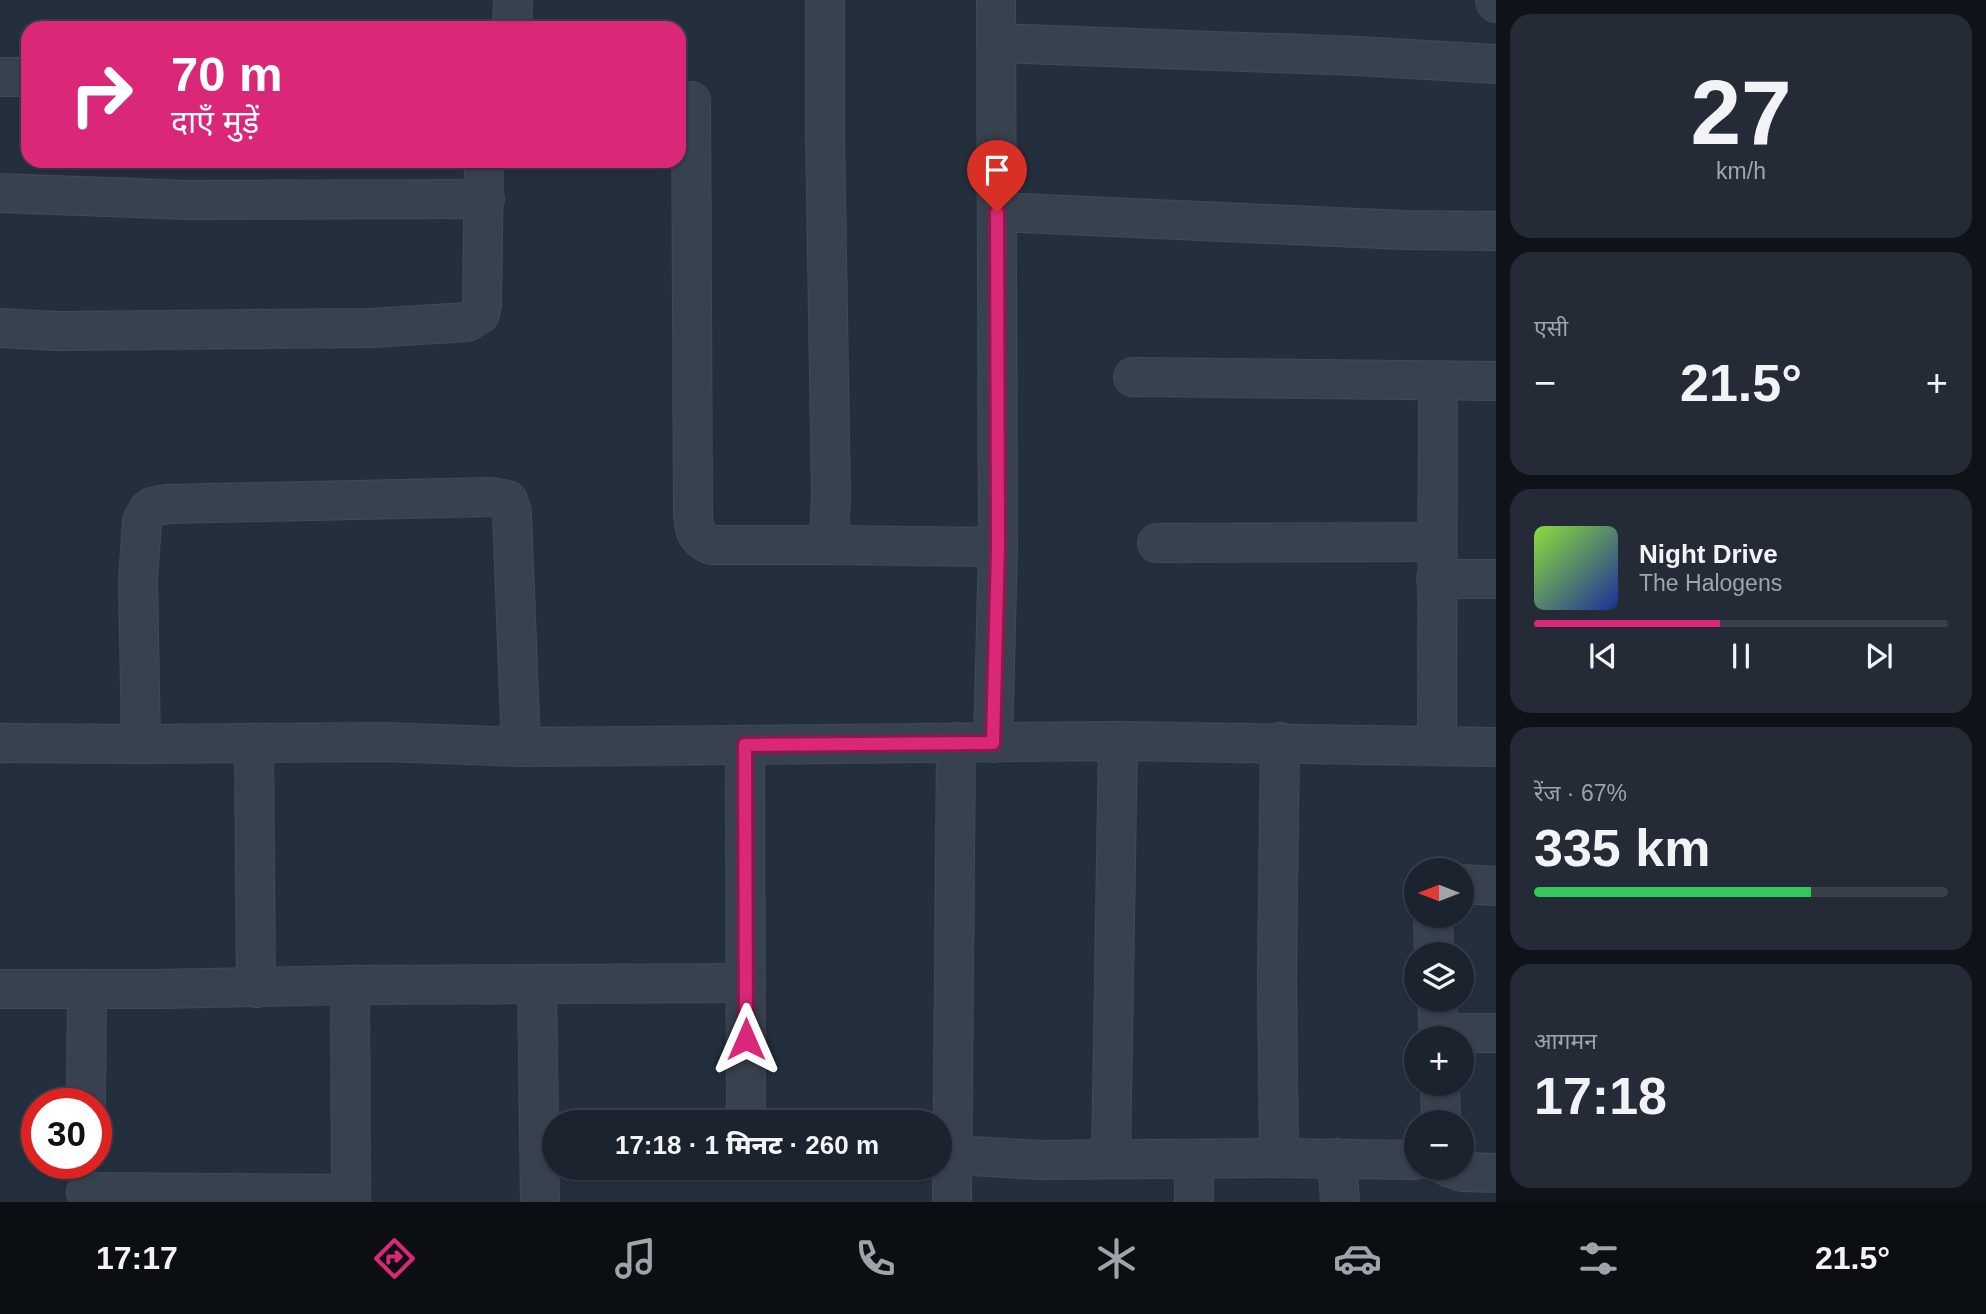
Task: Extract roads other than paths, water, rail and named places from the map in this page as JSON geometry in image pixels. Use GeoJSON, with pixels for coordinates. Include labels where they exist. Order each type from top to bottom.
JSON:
{"type":"FeatureCollection","features":[{"type":"Feature","properties":{"kind":"street"},"geometry":{"type":"LineString","coordinates":[[512,21],[513,0]]}},
{"type":"Feature","properties":{"kind":"street"},"geometry":{"type":"LineString","coordinates":[[825,0],[831,467],[829,545]]}},
{"type":"Feature","properties":{"kind":"street"},"geometry":{"type":"LineString","coordinates":[[952,1202],[974,742],[998,547],[996,0]]}},
{"type":"Feature","properties":{"kind":"street"},"geometry":{"type":"LineString","coordinates":[[996,43],[1357,56],[1496,64]]}},
{"type":"Feature","properties":{"kind":"street"},"geometry":{"type":"LineString","coordinates":[[0,76],[21,77]]}},
{"type":"Feature","properties":{"kind":"street"},"geometry":{"type":"LineString","coordinates":[[691,101],[693,509],[696,534],[701,541],[712,545],[998,547]]}},
{"type":"Feature","properties":{"kind":"street"},"geometry":{"type":"LineString","coordinates":[[0,328],[58,331],[371,328],[467,322],[481,314],[484,168]]}},
{"type":"Feature","properties":{"kind":"street"},"geometry":{"type":"LineString","coordinates":[[0,193],[187,200],[485,199]]}},
{"type":"Feature","properties":{"kind":"street"},"geometry":{"type":"LineString","coordinates":[[997,212],[1404,230],[1496,231]]}},
{"type":"Feature","properties":{"kind":"street"},"geometry":{"type":"LineString","coordinates":[[1133,377],[1496,381]]}},
{"type":"Feature","properties":{"kind":"street"},"geometry":{"type":"LineString","coordinates":[[1437,746],[1438,381]]}},
{"type":"Feature","properties":{"kind":"street"},"geometry":{"type":"LineString","coordinates":[[141,744],[138,580],[142,521],[148,510],[159,505],[491,497],[508,500],[512,513],[521,747]]}},
{"type":"Feature","properties":{"kind":"street"},"geometry":{"type":"LineString","coordinates":[[1157,543],[1437,560],[1496,579]]}},
{"type":"Feature","properties":{"kind":"street"},"geometry":{"type":"LineString","coordinates":[[1111,1159],[1118,741]]}},
{"type":"Feature","properties":{"kind":"street"},"geometry":{"type":"LineString","coordinates":[[0,743],[384,742],[521,747],[1118,741],[1496,747]]}},
{"type":"Feature","properties":{"kind":"street"},"geometry":{"type":"LineString","coordinates":[[254,743],[256,988]]}},
{"type":"Feature","properties":{"kind":"street"},"geometry":{"type":"LineString","coordinates":[[1279,1158],[1277,976],[1280,743]]}},
{"type":"Feature","properties":{"kind":"street"},"geometry":{"type":"LineString","coordinates":[[745,745],[746,1110]]}},
{"type":"Feature","properties":{"kind":"street"},"geometry":{"type":"LineString","coordinates":[[1474,885],[1496,886]]}},
{"type":"Feature","properties":{"kind":"street"},"geometry":{"type":"LineString","coordinates":[[0,989],[746,983]]}},
{"type":"Feature","properties":{"kind":"street"},"geometry":{"type":"LineString","coordinates":[[86,1186],[351,1198],[350,985]]}},
{"type":"Feature","properties":{"kind":"street"},"geometry":{"type":"LineString","coordinates":[[537,985],[540,1202]]}},
{"type":"Feature","properties":{"kind":"street"},"geometry":{"type":"LineString","coordinates":[[86,989],[86,1088]]}},
{"type":"Feature","properties":{"kind":"street"},"geometry":{"type":"LineString","coordinates":[[1438,1023],[1496,1032]]}},
{"type":"Feature","properties":{"kind":"street"},"geometry":{"type":"LineString","coordinates":[[953,1155],[1040,1160],[1404,1160]]}},
{"type":"Feature","properties":{"kind":"street"},"geometry":{"type":"LineString","coordinates":[[1338,1158],[1340,1202]]}},
{"type":"Feature","properties":{"kind":"street"},"geometry":{"type":"LineString","coordinates":[[1194,1160],[1194,1202]]}},
{"type":"Feature","properties":{"kind":"street"},"geometry":{"type":"LineString","coordinates":[[1474,1173],[1496,1174]]}}]}
